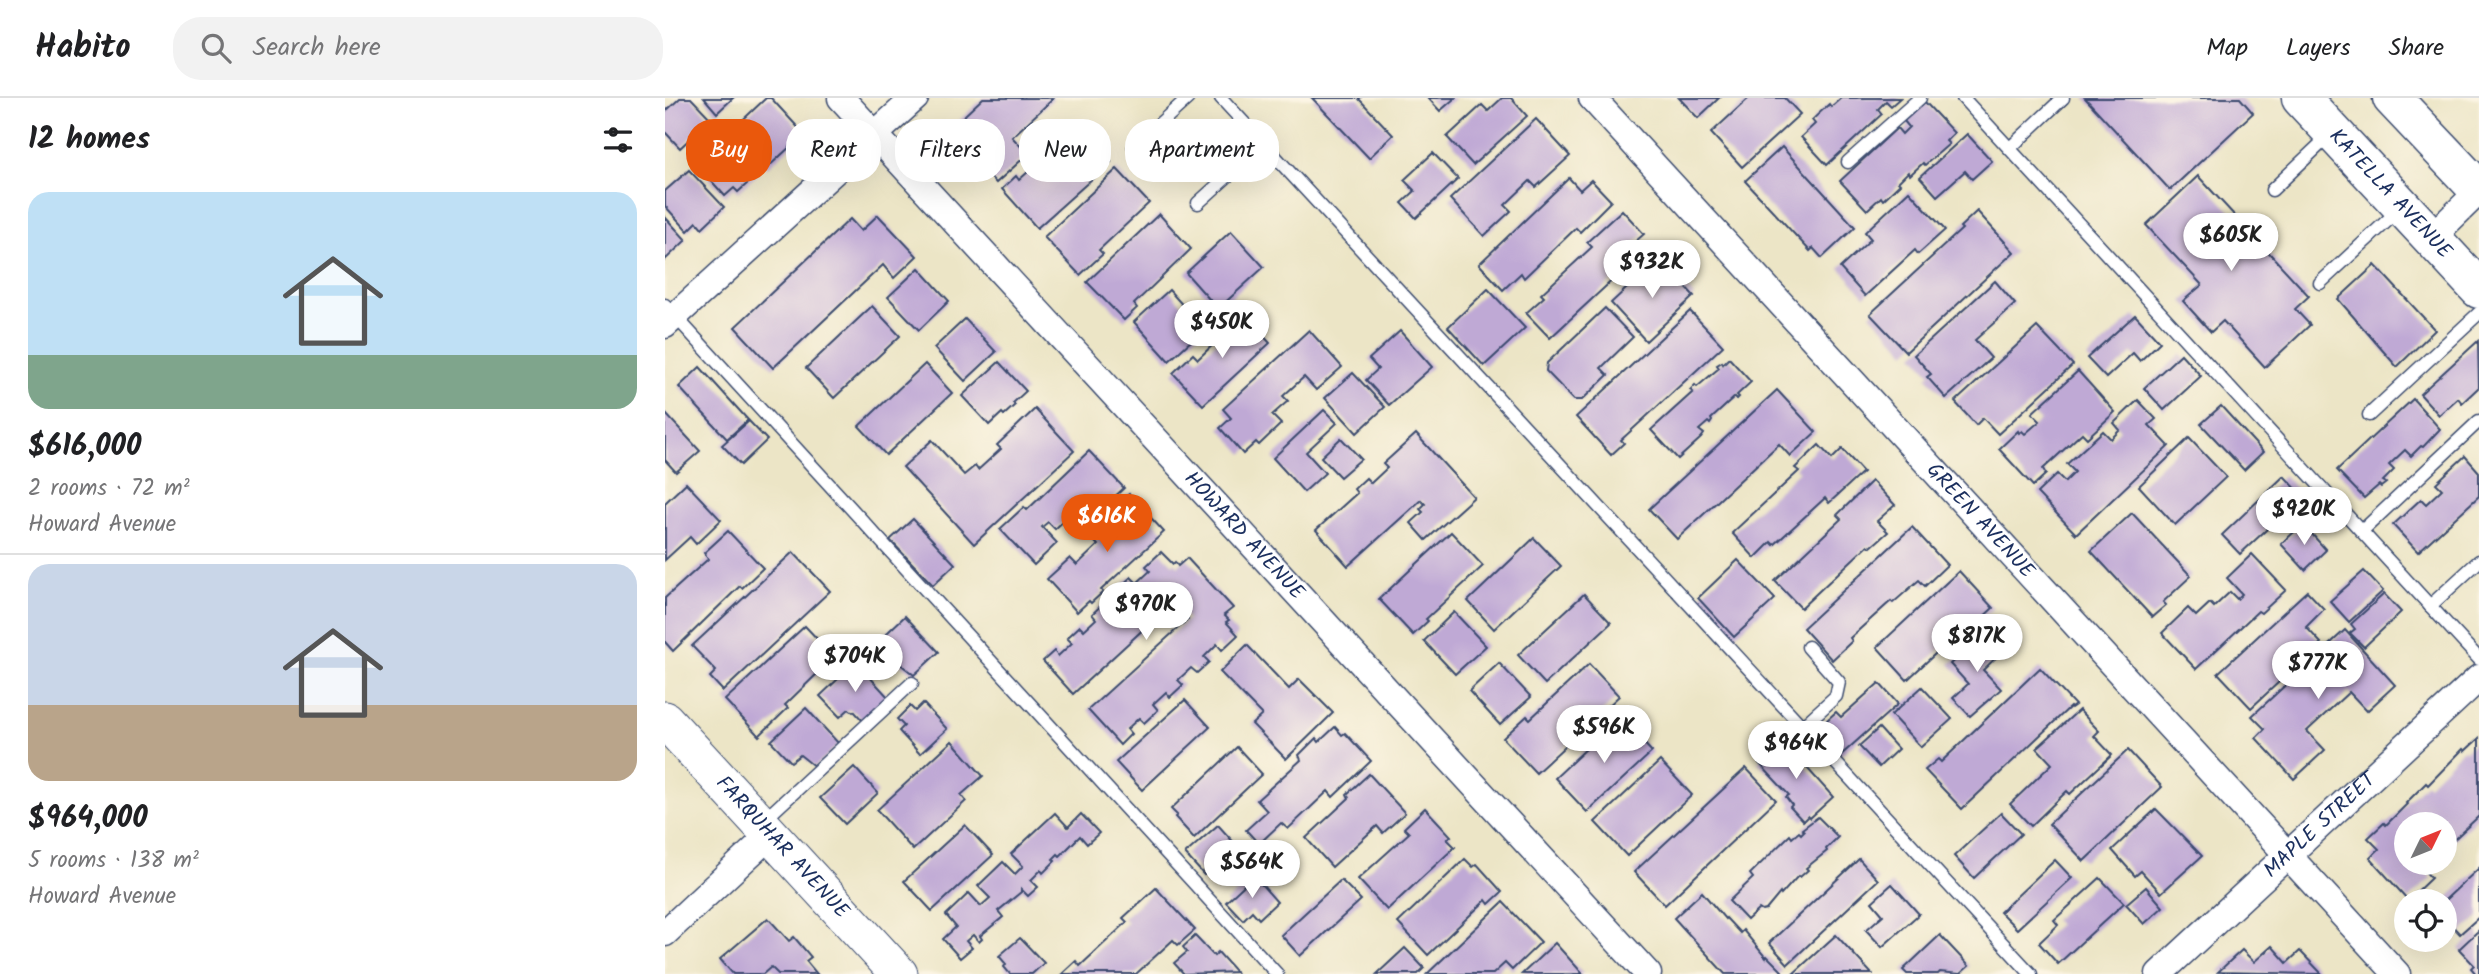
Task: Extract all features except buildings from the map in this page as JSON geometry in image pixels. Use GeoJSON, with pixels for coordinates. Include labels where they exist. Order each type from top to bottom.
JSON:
{"type":"FeatureCollection","features":[{"type":"Feature","properties":{"kind":"main road","name":"KATELLA AVENUE"},"geometry":{"type":"LineString","coordinates":[[2301,98],[2479,289]]}},
{"type":"Feature","properties":{"kind":"main road"},"geometry":{"type":"LineString","coordinates":[[2392,98],[2479,190]]}},
{"type":"Feature","properties":{"kind":"street","name":"HOWARD AVENUE"},"geometry":{"type":"LineString","coordinates":[[841,98],[860,119]]}},
{"type":"Feature","properties":{"kind":"street"},"geometry":{"type":"LineString","coordinates":[[881,129],[915,98]]}},
{"type":"Feature","properties":{"kind":"street","name":"GREEN AVENUE"},"geometry":{"type":"LineString","coordinates":[[1592,98],[2397,974]]}},
{"type":"Feature","properties":{"kind":"street","name":"HOWARD AVENUE"},"geometry":{"type":"LineString","coordinates":[[881,142],[1648,974]]}},
{"type":"Feature","properties":{"kind":"street"},"geometry":{"type":"LineString","coordinates":[[668,315],[821,182]]}},
{"type":"Feature","properties":{"kind":"street"},"geometry":{"type":"LineString","coordinates":[[2432,237],[2479,190]]}},
{"type":"Feature","properties":{"kind":"street","name":"MAPLE STREET"},"geometry":{"type":"LineString","coordinates":[[2159,974],[2479,678]]}},
{"type":"Feature","properties":{"kind":"street","name":"FARQUHAR AVENUE"},"geometry":{"type":"LineString","coordinates":[[665,720],[899,974]]}},
{"type":"Feature","properties":{"kind":"street"},"geometry":{"type":"LineString","coordinates":[[665,933],[765,829]]}},
{"type":"Feature","properties":{"kind":"lane"},"geometry":{"type":"LineString","coordinates":[[1165,119],[1188,98]]}},
{"type":"Feature","properties":{"kind":"lane"},"geometry":{"type":"LineString","coordinates":[[1221,98],[1240,119]]}},
{"type":"Feature","properties":{"kind":"lane"},"geometry":{"type":"LineString","coordinates":[[1849,162],[1920,98]]}},
{"type":"Feature","properties":{"kind":"lane"},"geometry":{"type":"LineString","coordinates":[[1963,98],[2479,659]]}},
{"type":"Feature","properties":{"kind":"lane"},"geometry":{"type":"LineString","coordinates":[[2010,148],[2063,98]]}},
{"type":"Feature","properties":{"kind":"lane"},"geometry":{"type":"LineString","coordinates":[[2272,190],[2333,132]]}},
{"type":"Feature","properties":{"kind":"lane"},"geometry":{"type":"LineString","coordinates":[[1279,161],[2031,974]]}},
{"type":"Feature","properties":{"kind":"lane"},"geometry":{"type":"LineString","coordinates":[[1198,203],[1221,182]]}},
{"type":"Feature","properties":{"kind":"lane"},"geometry":{"type":"LineString","coordinates":[[2320,283],[2402,207]]}},
{"type":"Feature","properties":{"kind":"lane"},"geometry":{"type":"LineString","coordinates":[[2369,415],[2479,313]]}},
{"type":"Feature","properties":{"kind":"lane"},"geometry":{"type":"LineString","coordinates":[[668,315],[1277,974]]}},
{"type":"Feature","properties":{"kind":"lane"},"geometry":{"type":"LineString","coordinates":[[2362,531],[2479,421]]}},
{"type":"Feature","properties":{"kind":"lane"},"geometry":{"type":"LineString","coordinates":[[2430,606],[2479,561]]}},
{"type":"Feature","properties":{"kind":"lane"},"geometry":{"type":"LineString","coordinates":[[1802,727],[1836,696],[1839,682],[1808,648]]}},
{"type":"Feature","properties":{"kind":"lane"},"geometry":{"type":"LineString","coordinates":[[765,829],[912,682]]}}]}
